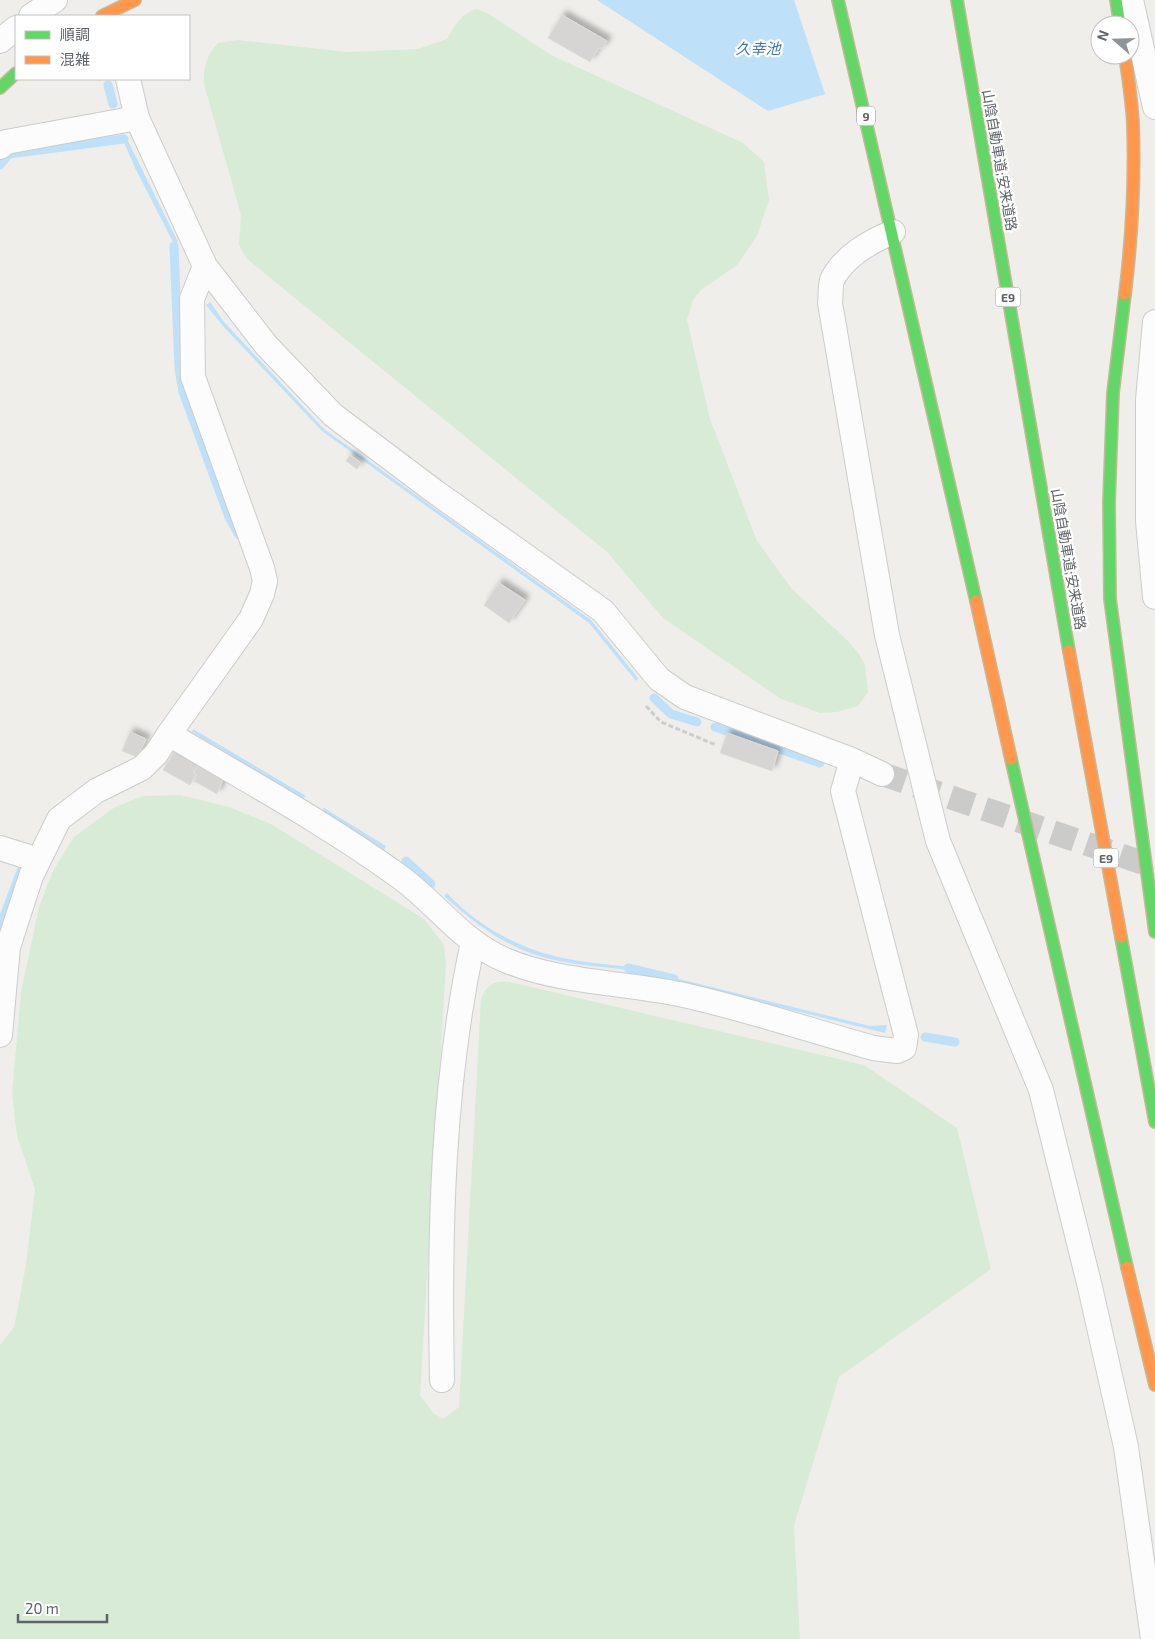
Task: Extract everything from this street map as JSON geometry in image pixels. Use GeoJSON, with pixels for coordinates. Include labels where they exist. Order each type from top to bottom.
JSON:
{"type":"FeatureCollection","features":[{"type":"Feature","properties":{"kind":"highway"},"geometry":{"type":"LineString","coordinates":[[109,11],[135,0]]}},
{"type":"Feature","properties":{"kind":"highway","name":"9"},"geometry":{"type":"LineString","coordinates":[[838,0],[892,232]]}},
{"type":"Feature","properties":{"kind":"highway","name":"山陰自動車道;安来道路"},"geometry":{"type":"LineString","coordinates":[[957,0],[1057,584],[1155,1122]]}},
{"type":"Feature","properties":{"kind":"highway"},"geometry":{"type":"LineString","coordinates":[[1116,0],[1118,15]]}},
{"type":"Feature","properties":{"kind":"highway"},"geometry":{"type":"LineString","coordinates":[[1126,65],[1133,122],[1134,180],[1131,244],[1113,392],[1109,502],[1110,598],[1155,932]]}},
{"type":"Feature","properties":{"kind":"highway"},"geometry":{"type":"LineString","coordinates":[[0,88],[15,75]]}},
{"type":"Feature","properties":{"kind":"highway"},"geometry":{"type":"LineString","coordinates":[[892,232],[1047,925],[1155,1385]]}},
{"type":"Feature","properties":{"kind":"street"},"geometry":{"type":"LineString","coordinates":[[32,15],[55,0]]}},
{"type":"Feature","properties":{"kind":"street"},"geometry":{"type":"LineString","coordinates":[[1131,0],[1155,107]]}},
{"type":"Feature","properties":{"kind":"street"},"geometry":{"type":"LineString","coordinates":[[0,40],[15,29]]}},
{"type":"Feature","properties":{"kind":"street"},"geometry":{"type":"LineString","coordinates":[[128,80],[137,118],[205,266],[266,345],[333,415],[434,491],[603,610],[659,679],[685,698],[852,760],[882,774]]}},
{"type":"Feature","properties":{"kind":"street"},"geometry":{"type":"LineString","coordinates":[[0,147],[6,142],[137,118]]}},
{"type":"Feature","properties":{"kind":"street"},"geometry":{"type":"LineString","coordinates":[[892,232],[874,240],[847,260],[832,281],[830,303],[887,635],[938,841],[1041,1090],[1090,1287],[1126,1447],[1153,1639]]}},
{"type":"Feature","properties":{"kind":"street"},"geometry":{"type":"LineString","coordinates":[[0,1035],[8,947],[30,876],[59,819],[96,792],[142,768],[156,754],[168,734],[250,619],[262,594],[265,581],[262,568],[193,377],[192,299],[205,266]]}},
{"type":"Feature","properties":{"kind":"street"},"geometry":{"type":"LineString","coordinates":[[1155,322],[1148,400],[1148,521],[1155,597]]}},
{"type":"Feature","properties":{"kind":"street"},"geometry":{"type":"LineString","coordinates":[[168,734],[307,817],[401,878],[473,942],[484,950],[505,960],[548,975],[679,994],[873,1048],[897,1050],[904,1048],[906,1035],[843,791],[852,760]]}},
{"type":"Feature","properties":{"kind":"street"},"geometry":{"type":"LineString","coordinates":[[0,848],[38,860]]}},
{"type":"Feature","properties":{"kind":"street"},"geometry":{"type":"LineString","coordinates":[[442,1380],[440,1279],[448,1130],[454,1050],[473,942]]}},
{"type":"Feature","properties":{"kind":"green space"},"geometry":{"type":"Polygon","coordinates":[[[477,9],[489,14],[551,55],[743,143],[764,162],[769,200],[757,236],[737,265],[701,290],[693,300],[687,320],[710,419],[757,541],[792,589],[846,639],[859,654],[865,665],[868,692],[858,706],[837,712],[820,713],[781,699],[663,618],[607,552],[247,259],[239,245],[241,215],[204,84],[204,72],[207,62],[211,52],[218,43],[238,40],[347,52],[418,49],[447,39],[463,17],[477,9]]]}},
{"type":"Feature","properties":{"kind":"green space"},"geometry":{"type":"Polygon","coordinates":[[[180,795],[229,807],[271,824],[424,919],[444,945],[446,964],[420,1395],[433,1413],[443,1419],[459,1407],[481,999],[486,989],[492,984],[510,982],[864,1065],[957,1128],[991,1269],[839,1377],[794,1526],[800,1639],[0,1639],[0,1345],[14,1327],[26,1265],[35,1189],[17,1136],[12,1094],[21,992],[39,907],[53,871],[74,837],[115,807],[143,796],[180,795]]]}},
{"type":"Feature","properties":{"kind":"water","name":"久幸池"},"geometry":{"type":"Polygon","coordinates":[[[597,0],[794,0],[825,94],[768,111],[597,0]]]}},
{"type":"Feature","properties":{"kind":"water"},"geometry":{"type":"Polygon","coordinates":[[[124,133],[178,242],[174,244],[135,168],[121,135],[124,133]]]}},
{"type":"Feature","properties":{"kind":"water"},"geometry":{"type":"Polygon","coordinates":[[[210,302],[224,322],[324,429],[591,620],[638,678],[636,681],[589,623],[322,431],[223,326],[206,305],[210,302]]]}},
{"type":"Feature","properties":{"kind":"water"},"geometry":{"type":"Polygon","coordinates":[[[193,729],[306,796],[303,799],[192,732],[193,729]]]}},
{"type":"Feature","properties":{"kind":"water"},"geometry":{"type":"Polygon","coordinates":[[[324,808],[386,846],[384,850],[322,811],[324,808]]]}},
{"type":"Feature","properties":{"kind":"water"},"geometry":{"type":"Polygon","coordinates":[[[447,893],[469,914],[495,932],[537,951],[583,962],[638,968],[638,971],[550,959],[520,949],[480,926],[444,896],[447,893]]]}},
{"type":"Feature","properties":{"kind":"water"},"geometry":{"type":"Polygon","coordinates":[[[663,975],[870,1026],[887,1025],[885,1033],[662,978],[663,975]]]}},
{"type":"Feature","properties":{"kind":"building"},"geometry":{"type":"Polygon","coordinates":[[[562,15],[607,41],[602,49],[599,48],[590,62],[548,38],[562,15]]]}},
{"type":"Feature","properties":{"kind":"building"},"geometry":{"type":"Polygon","coordinates":[[[350,455],[361,463],[357,469],[346,461],[350,455]]]}},
{"type":"Feature","properties":{"kind":"building"},"geometry":{"type":"Polygon","coordinates":[[[499,583],[525,600],[509,623],[484,605],[499,583]]]}},
{"type":"Feature","properties":{"kind":"building"},"geometry":{"type":"Polygon","coordinates":[[[130,732],[146,739],[137,757],[122,751],[130,732]]]}},
{"type":"Feature","properties":{"kind":"building"},"geometry":{"type":"Polygon","coordinates":[[[727,733],[778,751],[772,771],[720,753],[727,733]]]}},
{"type":"Feature","properties":{"kind":"building"},"geometry":{"type":"Polygon","coordinates":[[[175,750],[198,764],[193,772],[196,774],[190,785],[163,770],[175,750]]]}},
{"type":"Feature","properties":{"kind":"building"},"geometry":{"type":"Polygon","coordinates":[[[198,766],[223,780],[217,794],[194,781],[197,774],[194,772],[198,766]]]}},
{"type":"Feature","properties":{"kind":"waterway"},"geometry":{"type":"LineString","coordinates":[[108,85],[113,104]]}},
{"type":"Feature","properties":{"kind":"waterway"},"geometry":{"type":"LineString","coordinates":[[0,165],[9,154],[124,139]]}},
{"type":"Feature","properties":{"kind":"waterway"},"geometry":{"type":"LineString","coordinates":[[174,246],[179,368],[183,392],[229,517],[239,535]]}},
{"type":"Feature","properties":{"kind":"waterway"},"geometry":{"type":"LineString","coordinates":[[654,698],[671,714],[697,722]]}},
{"type":"Feature","properties":{"kind":"waterway"},"geometry":{"type":"LineString","coordinates":[[715,727],[820,763]]}},
{"type":"Feature","properties":{"kind":"waterway"},"geometry":{"type":"LineString","coordinates":[[406,861],[431,884]]}},
{"type":"Feature","properties":{"kind":"waterway"},"geometry":{"type":"LineString","coordinates":[[0,927],[21,871]]}},
{"type":"Feature","properties":{"kind":"waterway"},"geometry":{"type":"LineString","coordinates":[[628,968],[674,979]]}},
{"type":"Feature","properties":{"kind":"waterway"},"geometry":{"type":"LineString","coordinates":[[925,1037],[955,1042]]}},
{"type":"Feature","properties":{"kind":"tunnel"},"geometry":{"type":"LineString","coordinates":[[882,774],[1155,867]]}},
{"type":"Feature","properties":{"kind":"traffic: fast"},"geometry":{"type":"LineString","coordinates":[[838,0],[976,601]]}},
{"type":"Feature","properties":{"kind":"traffic: fast"},"geometry":{"type":"LineString","coordinates":[[957,0],[1069,651]]}},
{"type":"Feature","properties":{"kind":"traffic: fast"},"geometry":{"type":"LineString","coordinates":[[1116,0],[1118,15]]}},
{"type":"Feature","properties":{"kind":"traffic: fast"},"geometry":{"type":"LineString","coordinates":[[0,88],[15,74]]}},
{"type":"Feature","properties":{"kind":"traffic: fast"},"geometry":{"type":"LineString","coordinates":[[1125,294],[1113,393],[1109,502],[1110,599],[1155,932]]}},
{"type":"Feature","properties":{"kind":"traffic: fast"},"geometry":{"type":"LineString","coordinates":[[1011,759],[1127,1267]]}},
{"type":"Feature","properties":{"kind":"traffic: fast"},"geometry":{"type":"LineString","coordinates":[[1121,937],[1155,1122]]}},
{"type":"Feature","properties":{"kind":"traffic: slow"},"geometry":{"type":"LineString","coordinates":[[104,15],[135,0]]}},
{"type":"Feature","properties":{"kind":"traffic: slow"},"geometry":{"type":"LineString","coordinates":[[1125,294],[1134,167],[1131,98],[1126,65]]}},
{"type":"Feature","properties":{"kind":"traffic: slow"},"geometry":{"type":"LineString","coordinates":[[976,601],[1011,759]]}},
{"type":"Feature","properties":{"kind":"traffic: slow"},"geometry":{"type":"LineString","coordinates":[[1069,651],[1121,937]]}},
{"type":"Feature","properties":{"kind":"traffic: slow"},"geometry":{"type":"LineString","coordinates":[[1127,1267],[1155,1385]]}}]}
